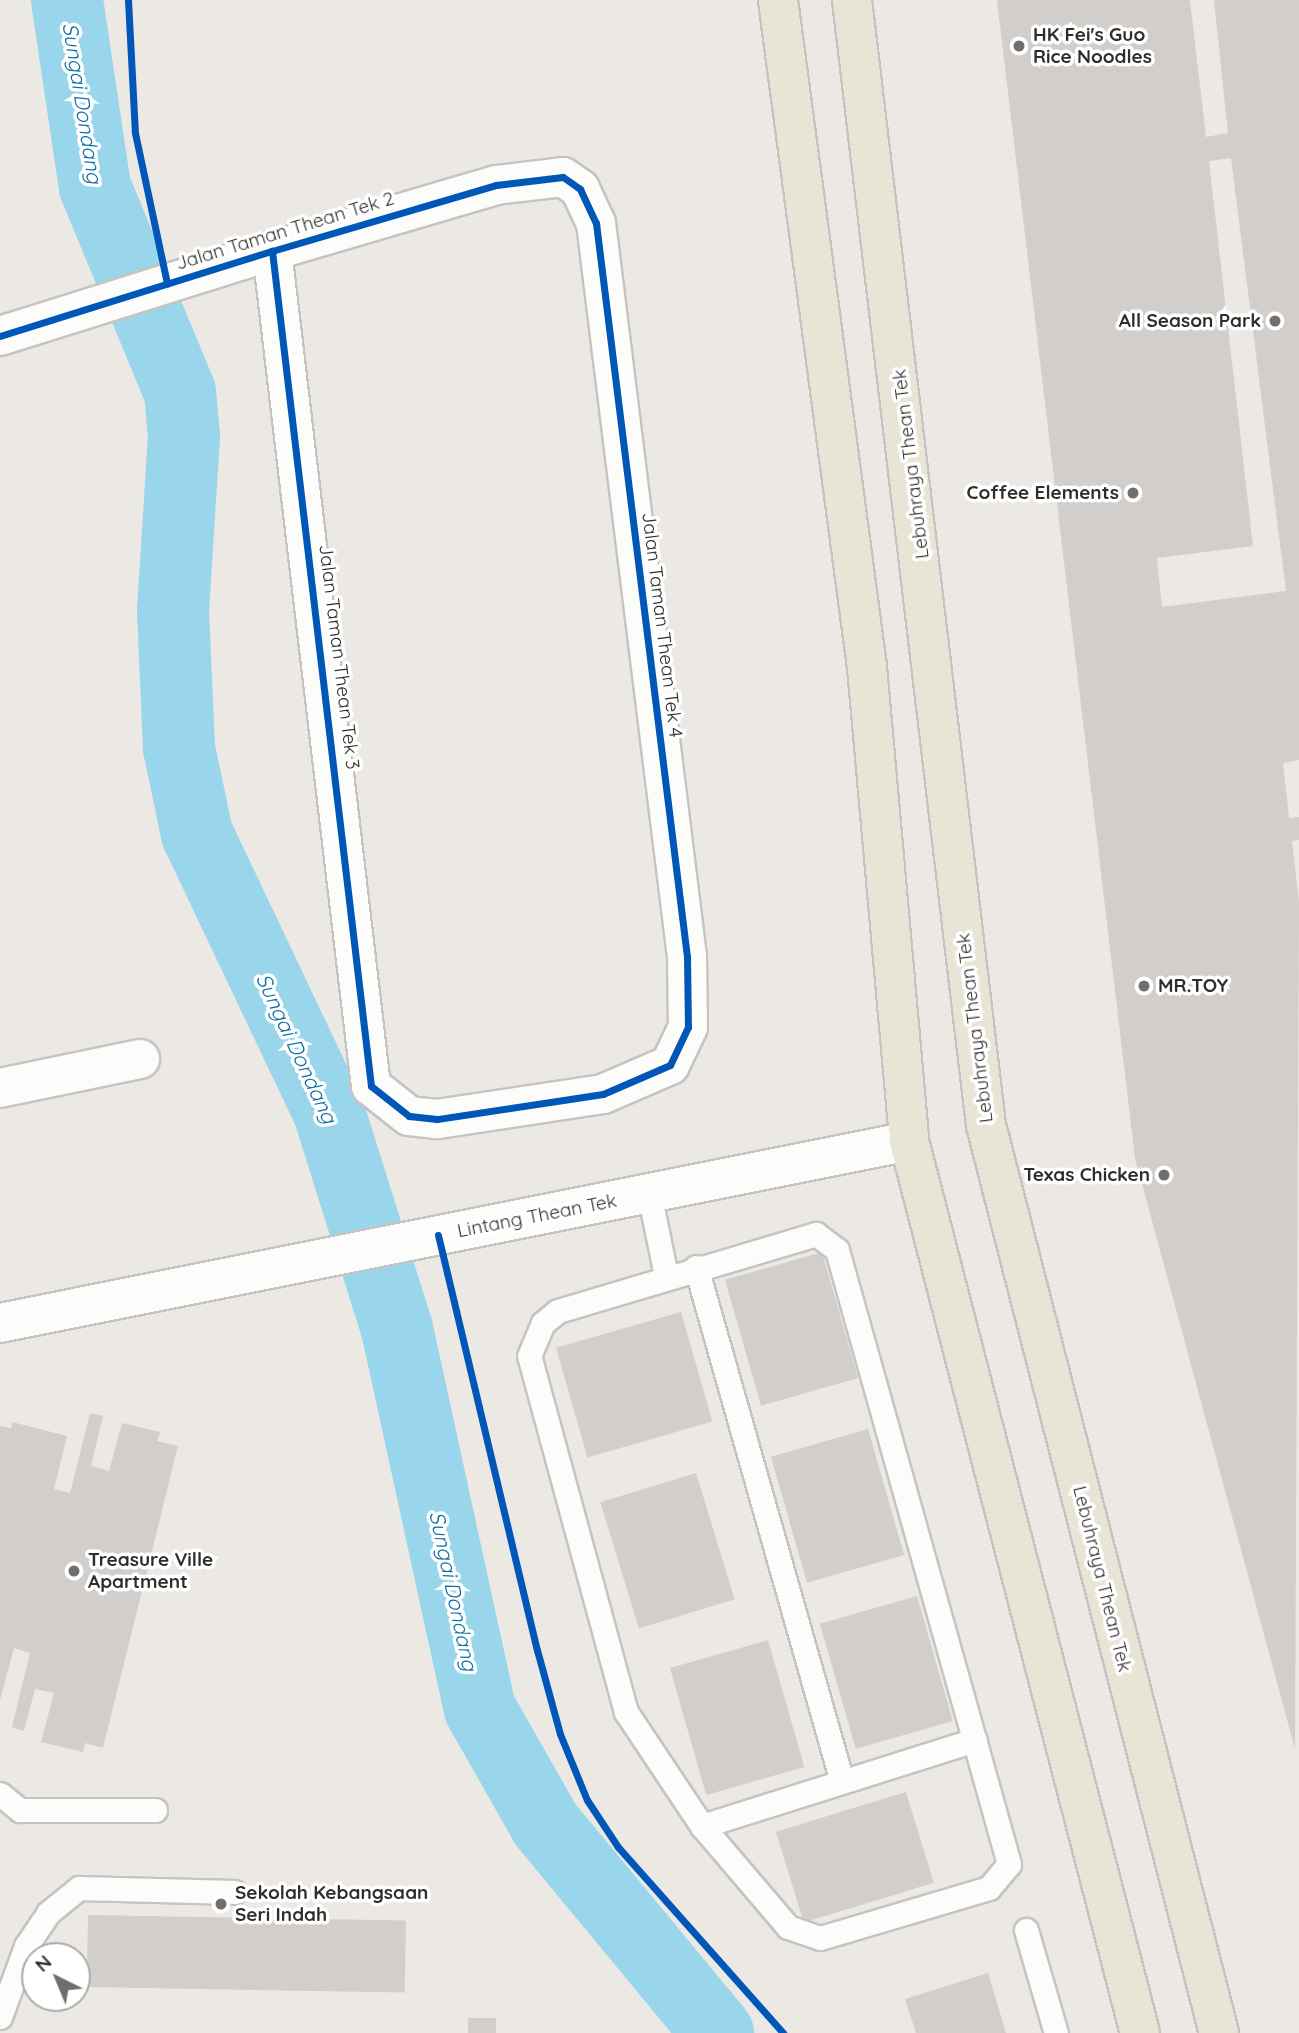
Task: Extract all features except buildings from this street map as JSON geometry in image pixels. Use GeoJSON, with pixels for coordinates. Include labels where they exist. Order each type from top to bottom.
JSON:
{"type":"FeatureCollection","features":[{"type":"Feature","properties":{"kind":"main road"},"geometry":{"type":"LineString","coordinates":[[778,0],[867,667],[909,1141],[1140,2033]]}},
{"type":"Feature","properties":{"kind":"main road","name":"Lebuhraya Thean Tek"},"geometry":{"type":"LineString","coordinates":[[852,0],[986,1125],[1219,2033]]}},
{"type":"Feature","properties":{"kind":"street","name":"Jalan Taman Thean Tek 2"},"geometry":{"type":"LineString","coordinates":[[0,336],[496,185],[563,177],[580,189]]}},
{"type":"Feature","properties":{"kind":"street","name":"Jalan Taman Thean Tek 4"},"geometry":{"type":"LineString","coordinates":[[388,1102],[409,1116],[437,1119],[604,1094],[670,1065],[688,1027],[687,957],[596,223],[580,189]]}},
{"type":"Feature","properties":{"kind":"street","name":"Jalan Taman Thean Tek 3"},"geometry":{"type":"LineString","coordinates":[[272,251],[336,753],[366,1064],[371,1086],[388,1102]]}},
{"type":"Feature","properties":{"kind":"street"},"geometry":{"type":"LineString","coordinates":[[0,1088],[140,1059]]}},
{"type":"Feature","properties":{"kind":"street","name":"Lintang Thean Tek"},"geometry":{"type":"LineString","coordinates":[[0,1324],[909,1141]]}},
{"type":"Feature","properties":{"kind":"lane"},"geometry":{"type":"LineString","coordinates":[[649,1193],[666,1276]]}},
{"type":"Feature","properties":{"kind":"lane"},"geometry":{"type":"LineString","coordinates":[[816,1234],[837,1250],[1009,1864],[989,1888],[820,1938],[801,1935],[702,1826],[626,1712],[529,1356],[543,1323],[558,1311],[666,1276],[816,1234]]}},
{"type":"Feature","properties":{"kind":"lane"},"geometry":{"type":"LineString","coordinates":[[696,1267],[842,1782]]}},
{"type":"Feature","properties":{"kind":"lane"},"geometry":{"type":"LineString","coordinates":[[702,1826],[975,1740]]}},
{"type":"Feature","properties":{"kind":"lane"},"geometry":{"type":"LineString","coordinates":[[0,1794],[20,1810],[155,1811]]}},
{"type":"Feature","properties":{"kind":"lane"},"geometry":{"type":"LineString","coordinates":[[0,2017],[26,1946],[48,1913],[79,1888],[234,1892]]}},
{"type":"Feature","properties":{"kind":"lane"},"geometry":{"type":"LineString","coordinates":[[1026,1930],[1056,2033]]}},
{"type":"Feature","properties":{"kind":"waterway","name":"Sungai Dondang"},"geometry":{"type":"LineString","coordinates":[[67,0],[95,187],[180,392],[184,436],[173,611],[179,748],[197,834],[329,1112],[397,1329],[480,1709],[546,1825],[718,2033]]}},
{"type":"Feature","properties":{"kind":"cycle path"},"geometry":{"type":"LineString","coordinates":[[128,0],[135,133],[167,284]]}},
{"type":"Feature","properties":{"kind":"cycle path"},"geometry":{"type":"LineString","coordinates":[[0,336],[272,251],[496,185],[563,177],[580,189],[596,223],[687,957],[688,1027],[670,1065],[603,1094],[437,1119],[409,1116],[371,1086],[272,251]]}},
{"type":"Feature","properties":{"kind":"cycle path"},"geometry":{"type":"LineString","coordinates":[[438,1235],[537,1650],[560,1734],[587,1800],[618,1847],[783,2033]]}},
{"type":"Feature","properties":{"kind":"place","name":"HK Fei's Guo Rice Noodles"},"geometry":{"type":"Point","coordinates":[1019,46]}},
{"type":"Feature","properties":{"kind":"place","name":"All Season Park"},"geometry":{"type":"Point","coordinates":[1275,321]}},
{"type":"Feature","properties":{"kind":"place","name":"Coffee Elements"},"geometry":{"type":"Point","coordinates":[1133,493]}},
{"type":"Feature","properties":{"kind":"place","name":"MR.TOY"},"geometry":{"type":"Point","coordinates":[1144,986]}},
{"type":"Feature","properties":{"kind":"place","name":"Texas Chicken"},"geometry":{"type":"Point","coordinates":[1164,1175]}},
{"type":"Feature","properties":{"kind":"place","name":"Treasure Ville Apartment"},"geometry":{"type":"Point","coordinates":[74,1571]}},
{"type":"Feature","properties":{"kind":"place","name":"Sekolah Kebangsaan Seri Indah"},"geometry":{"type":"Point","coordinates":[221,1904]}}]}
